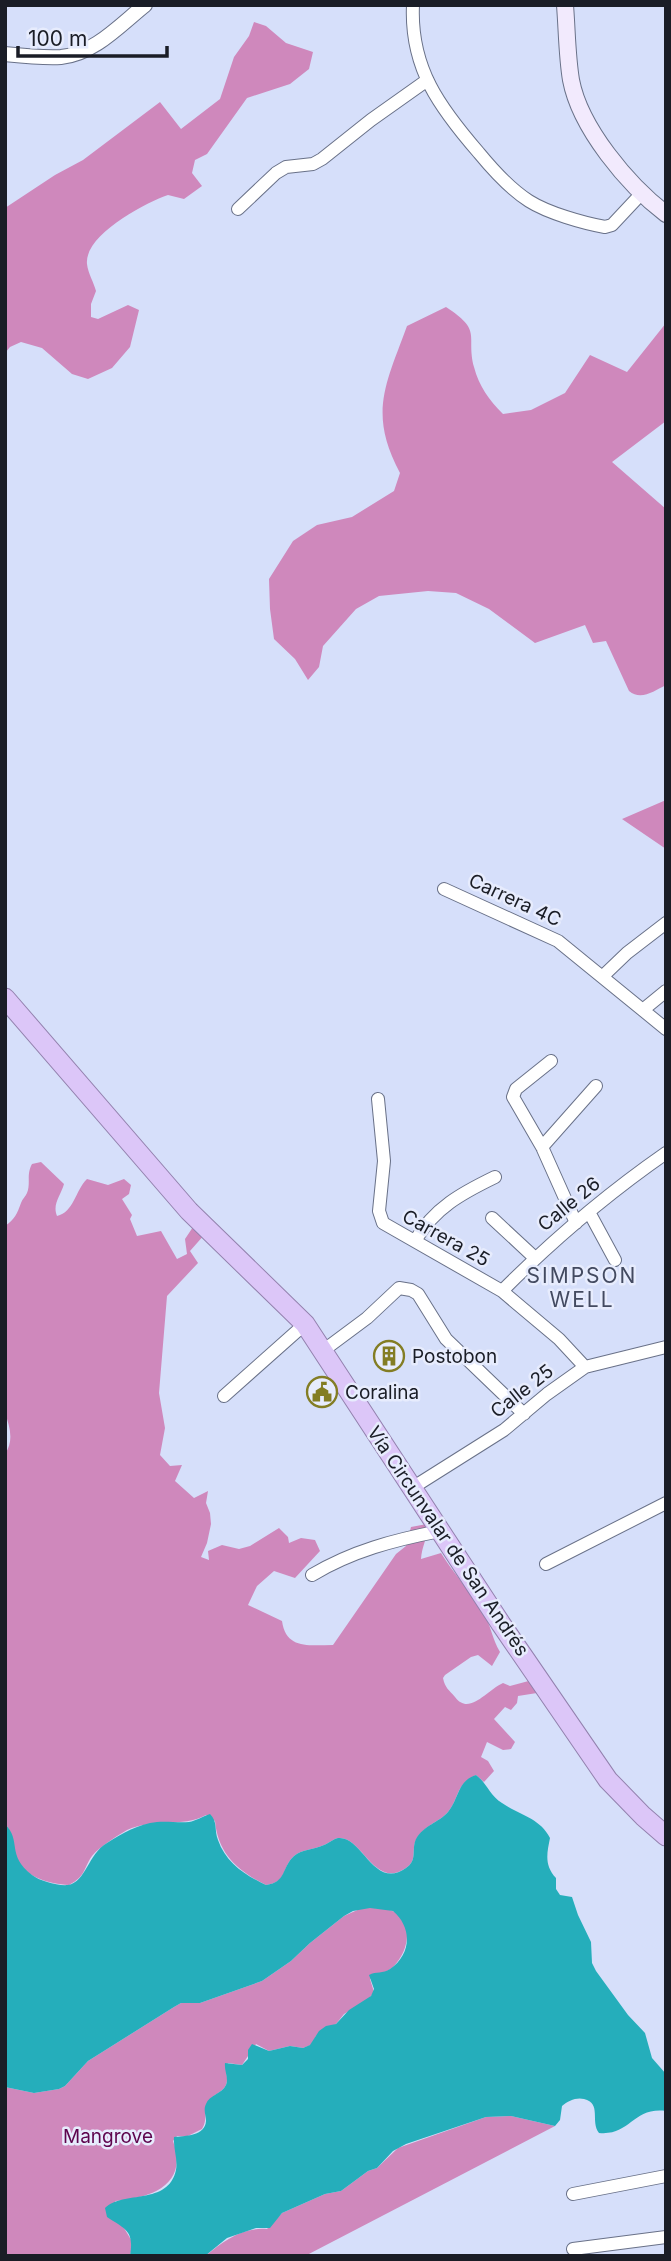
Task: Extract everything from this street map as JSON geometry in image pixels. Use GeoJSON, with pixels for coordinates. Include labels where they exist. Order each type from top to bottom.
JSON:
{"type":"FeatureCollection","features":[{"type":"Feature","properties":{"kind":"highway","name":"Vía Circunvalar de San Andrés"},"geometry":{"type":"LineString","coordinates":[[5,998],[189,1211],[305,1324],[440,1531],[608,1780],[636,1810],[666,1836]]}},
{"type":"Feature","properties":{"kind":"main road"},"geometry":{"type":"LineString","coordinates":[[565,5],[571,79],[586,120],[642,193],[666,214]]}},
{"type":"Feature","properties":{"kind":"street"},"geometry":{"type":"LineString","coordinates":[[5,54],[47,57],[79,53],[103,39],[145,5]]}},
{"type":"Feature","properties":{"kind":"street"},"geometry":{"type":"LineString","coordinates":[[413,5],[416,48],[426,81],[450,118],[481,156],[531,203],[605,227],[612,225],[642,193]]}},
{"type":"Feature","properties":{"kind":"street"},"geometry":{"type":"LineString","coordinates":[[238,209],[276,173],[286,167],[313,164],[322,159],[426,81]]}},
{"type":"Feature","properties":{"kind":"street","name":"Carrera 4C"},"geometry":{"type":"LineString","coordinates":[[444,889],[541,931],[573,951],[666,1029]]}},
{"type":"Feature","properties":{"kind":"street"},"geometry":{"type":"LineString","coordinates":[[603,976],[627,953],[666,923]]}},
{"type":"Feature","properties":{"kind":"street"},"geometry":{"type":"LineString","coordinates":[[644,1009],[666,991]]}},
{"type":"Feature","properties":{"kind":"street"},"geometry":{"type":"LineString","coordinates":[[551,1060],[513,1094],[542,1147],[576,1223]]}},
{"type":"Feature","properties":{"kind":"street"},"geometry":{"type":"LineString","coordinates":[[542,1147],[596,1086]]}},
{"type":"Feature","properties":{"kind":"street","name":"Carrera 25"},"geometry":{"type":"LineString","coordinates":[[378,1098],[384,1161],[381,1218],[388,1228],[502,1291],[559,1339],[585,1367]]}},
{"type":"Feature","properties":{"kind":"street","name":"Calle 26"},"geometry":{"type":"LineString","coordinates":[[502,1291],[535,1258],[589,1212],[666,1153]]}},
{"type":"Feature","properties":{"kind":"street"},"geometry":{"type":"LineString","coordinates":[[415,1241],[424,1226],[451,1200],[495,1177]]}},
{"type":"Feature","properties":{"kind":"street"},"geometry":{"type":"LineString","coordinates":[[589,1212],[615,1260]]}},
{"type":"Feature","properties":{"kind":"street"},"geometry":{"type":"LineString","coordinates":[[492,1218],[535,1258]]}},
{"type":"Feature","properties":{"kind":"street"},"geometry":{"type":"LineString","coordinates":[[324,1350],[367,1318],[399,1288],[411,1290],[422,1298],[433,1322],[446,1339],[524,1414]]}},
{"type":"Feature","properties":{"kind":"street"},"geometry":{"type":"LineString","coordinates":[[223,1396],[305,1324]]}},
{"type":"Feature","properties":{"kind":"street","name":"Calle 25"},"geometry":{"type":"LineString","coordinates":[[412,1488],[483,1445],[585,1367],[666,1347]]}},
{"type":"Feature","properties":{"kind":"street"},"geometry":{"type":"LineString","coordinates":[[546,1563],[666,1503]]}},
{"type":"Feature","properties":{"kind":"street"},"geometry":{"type":"LineString","coordinates":[[312,1575],[353,1554],[412,1536],[440,1531]]}},
{"type":"Feature","properties":{"kind":"street"},"geometry":{"type":"LineString","coordinates":[[573,2194],[666,2176]]}},
{"type":"Feature","properties":{"kind":"street"},"geometry":{"type":"LineString","coordinates":[[573,2249],[666,2237]]}},
{"type":"Feature","properties":{"kind":"green space"},"geometry":{"type":"Polygon","coordinates":[[[254,22],[266,26],[286,43],[313,52],[309,69],[290,84],[247,98],[207,154],[195,160],[192,173],[202,186],[184,199],[168,195],[131,213],[105,232],[89,253],[87,264],[96,291],[91,304],[91,317],[98,319],[128,305],[139,310],[130,347],[112,368],[88,379],[72,374],[42,348],[21,342],[10,347],[5,353],[5,208],[83,160],[160,102],[181,129],[220,99],[234,57],[249,36],[254,22]]]}},
{"type":"Feature","properties":{"kind":"green space"},"geometry":{"type":"Polygon","coordinates":[[[446,307],[469,328],[474,367],[479,380],[489,398],[503,414],[531,410],[565,393],[590,355],[627,372],[666,323],[666,421],[612,462],[666,509],[666,685],[643,695],[629,691],[606,641],[593,643],[585,625],[535,643],[489,609],[456,593],[428,591],[379,596],[356,609],[323,646],[319,667],[308,680],[295,659],[274,639],[269,579],[293,541],[317,525],[352,517],[394,491],[400,473],[385,433],[383,415],[387,382],[407,326],[446,307]]]}},
{"type":"Feature","properties":{"kind":"green space"},"geometry":{"type":"Polygon","coordinates":[[[666,800],[666,849],[622,819],[666,800]]]}},
{"type":"Feature","properties":{"kind":"green space"},"geometry":{"type":"Polygon","coordinates":[[[41,1162],[64,1184],[56,1204],[57,1216],[71,1206],[87,1179],[108,1185],[124,1179],[131,1185],[129,1194],[122,1199],[132,1215],[130,1219],[137,1236],[161,1231],[177,1259],[187,1254],[185,1239],[195,1224],[205,1234],[190,1251],[198,1263],[167,1296],[159,1393],[165,1428],[160,1455],[170,1466],[182,1465],[175,1481],[194,1498],[208,1491],[206,1503],[211,1524],[201,1557],[209,1560],[208,1551],[222,1545],[239,1549],[250,1546],[279,1528],[288,1537],[289,1543],[301,1538],[315,1540],[320,1551],[295,1578],[274,1571],[257,1586],[248,1605],[282,1621],[288,1637],[300,1644],[333,1645],[396,1554],[406,1546],[411,1527],[427,1524],[421,1559],[441,1553],[483,1612],[500,1652],[492,1666],[478,1655],[445,1675],[443,1678],[448,1689],[460,1702],[466,1704],[478,1700],[503,1683],[510,1686],[536,1679],[539,1688],[537,1693],[518,1696],[517,1703],[511,1710],[505,1707],[494,1719],[515,1742],[511,1749],[503,1750],[487,1742],[481,1757],[488,1761],[494,1771],[484,1782],[476,1775],[464,1783],[448,1812],[419,1835],[412,1862],[406,1868],[395,1873],[385,1872],[346,1839],[338,1838],[297,1854],[278,1881],[266,1885],[231,1860],[220,1843],[215,1821],[206,1815],[187,1821],[147,1824],[127,1830],[95,1853],[81,1875],[69,1885],[38,1878],[19,1863],[5,1824],[5,1454],[10,1429],[5,1413],[5,1226],[15,1216],[27,1193],[32,1164],[41,1162]]]}},
{"type":"Feature","properties":{"kind":"green space","name":"Mangrove"},"geometry":{"type":"Polygon","coordinates":[[[362,1908],[387,1909],[401,1917],[407,1938],[399,1960],[389,1970],[370,1979],[374,1992],[368,2000],[344,2014],[336,2024],[316,2036],[311,2045],[269,2051],[256,2044],[242,2065],[228,2063],[226,2085],[209,2101],[202,2129],[186,2137],[177,2136],[173,2141],[177,2156],[176,2169],[171,2179],[164,2186],[142,2197],[115,2201],[124,2228],[133,2243],[130,2256],[5,2256],[5,2087],[34,2093],[65,2086],[88,2061],[174,2007],[181,2003],[200,2003],[262,1981],[291,1961],[344,1916],[362,1908]]]}},
{"type":"Feature","properties":{"kind":"green space"},"geometry":{"type":"Polygon","coordinates":[[[511,2116],[555,2126],[305,2256],[205,2256],[226,2240],[241,2233],[267,2229],[282,2213],[325,2194],[341,2191],[368,2171],[377,2168],[398,2148],[486,2117],[511,2116]]]}},
{"type":"Feature","properties":{"kind":"shaded area"},"geometry":{"type":"Polygon","coordinates":[[[476,1775],[498,1800],[535,1821],[550,1838],[547,1859],[556,1878],[556,1889],[560,1895],[572,1897],[591,1942],[592,1963],[628,2015],[645,2033],[652,2058],[666,2074],[666,2111],[646,2113],[610,2133],[599,2133],[593,2104],[581,2099],[572,2100],[562,2106],[560,2120],[555,2126],[511,2116],[486,2117],[406,2144],[393,2151],[377,2168],[368,2171],[341,2191],[325,2194],[282,2213],[270,2228],[256,2228],[227,2238],[205,2256],[130,2256],[131,2241],[128,2232],[107,2217],[105,2208],[123,2200],[155,2193],[164,2189],[171,2181],[176,2170],[174,2137],[194,2134],[205,2126],[205,2108],[208,2101],[226,2085],[225,2063],[242,2065],[248,2059],[248,2050],[252,2044],[269,2051],[310,2045],[319,2031],[336,2024],[349,2010],[371,1996],[374,1989],[369,1975],[387,1971],[397,1963],[406,1948],[404,1925],[393,1911],[370,1908],[353,1911],[262,1981],[200,2003],[181,2003],[88,2061],[65,2086],[34,2093],[5,2087],[5,1824],[13,1836],[19,1861],[24,1868],[39,1879],[59,1885],[74,1883],[101,1848],[131,1829],[157,1822],[189,1822],[210,1814],[221,1848],[231,1862],[266,1885],[281,1878],[297,1854],[338,1838],[346,1839],[385,1873],[395,1873],[410,1865],[419,1834],[448,1812],[465,1781],[476,1775]]]}},
{"type":"Feature","properties":{"kind":"place","name":"Postobon"},"geometry":{"type":"Point","coordinates":[389,1356]}},
{"type":"Feature","properties":{"kind":"place","name":"Coralina"},"geometry":{"type":"Point","coordinates":[322,1392]}},
{"type":"Feature","properties":{"kind":"district","name":"SIMPSON WELL"},"geometry":{"type":"Point","coordinates":[582,1287]}}]}
